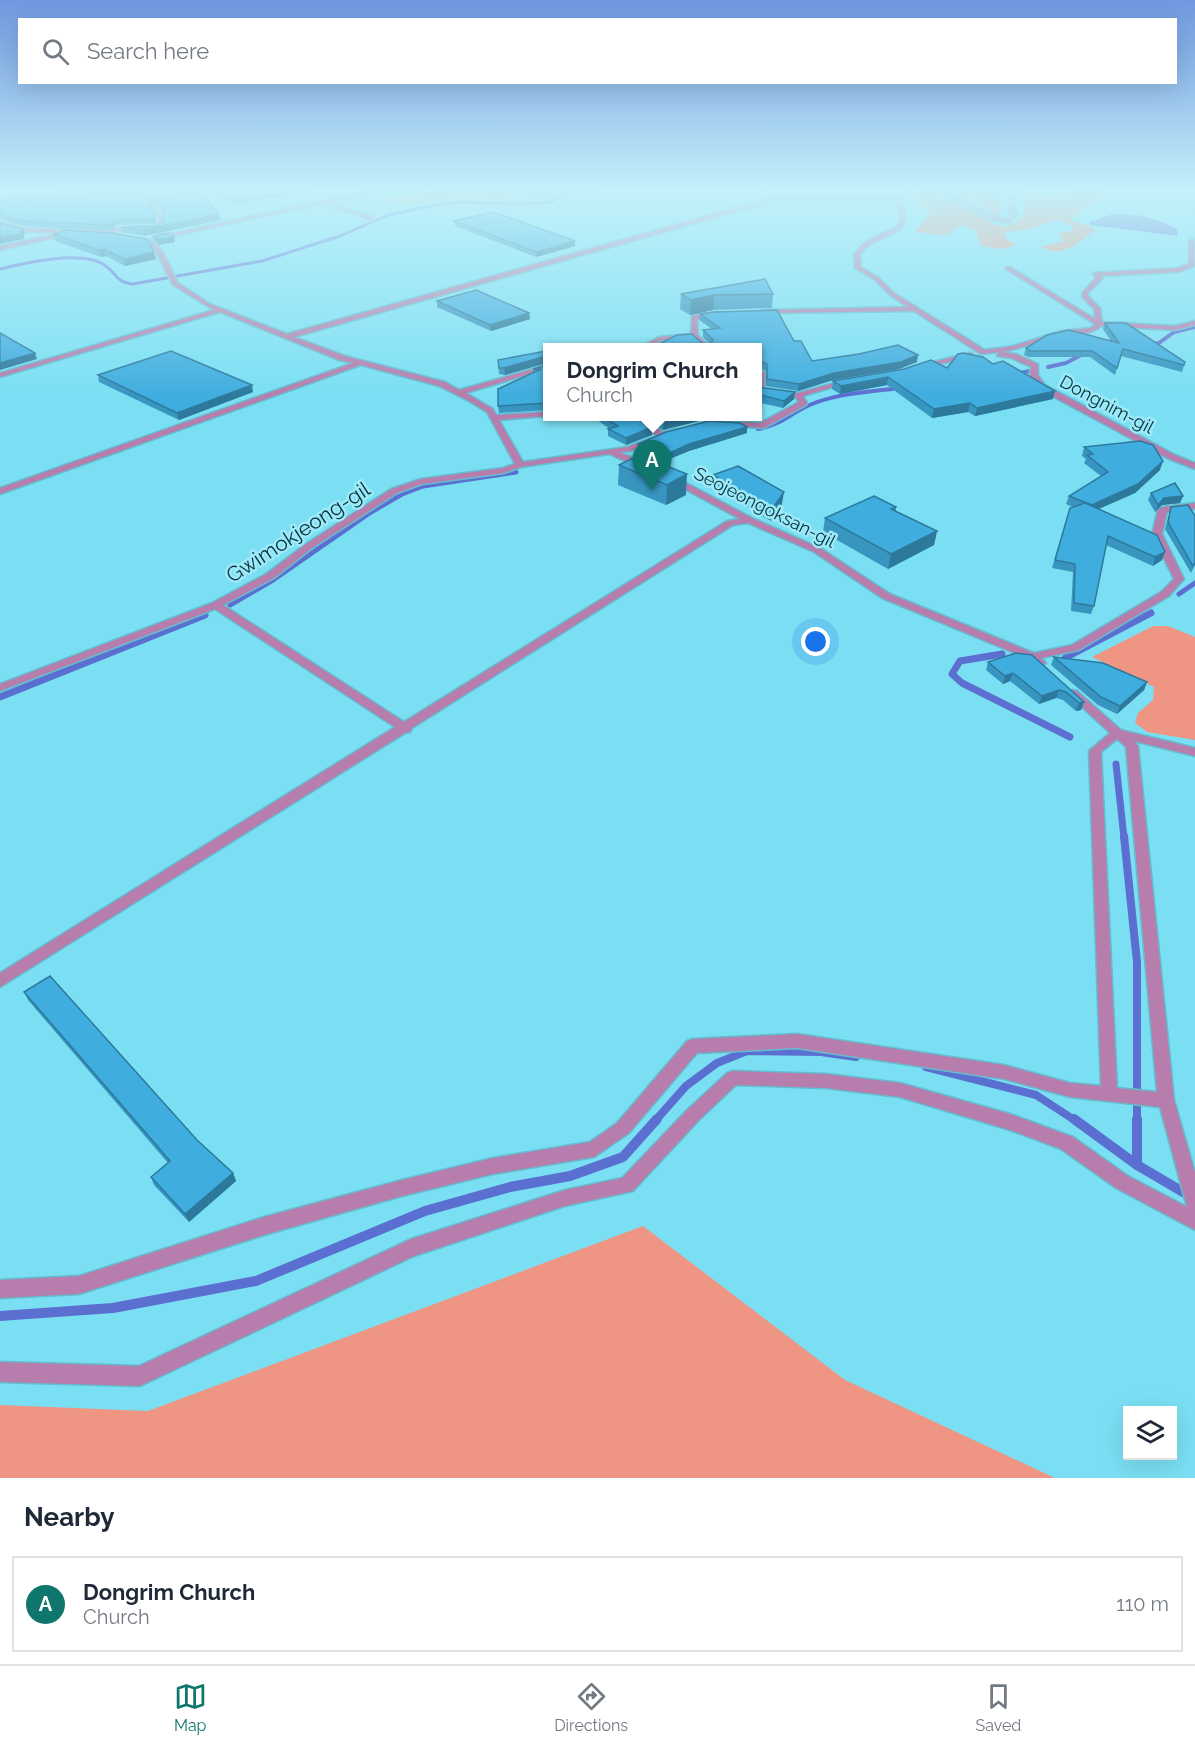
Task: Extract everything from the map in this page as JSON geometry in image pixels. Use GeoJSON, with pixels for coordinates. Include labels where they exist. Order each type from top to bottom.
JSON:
{"type":"FeatureCollection","features":[{"type":"Feature","properties":{"kind":"lane"},"geometry":{"type":"LineString","coordinates":[[163,258],[174,280],[220,310],[342,358],[442,384],[460,392],[490,411],[520,465],[628,449],[662,435],[685,429]]}},
{"type":"Feature","properties":{"kind":"lane"},"geometry":{"type":"LineString","coordinates":[[288,336],[565,258]]}},
{"type":"Feature","properties":{"kind":"lane"},"geometry":{"type":"LineString","coordinates":[[857,258],[858,268],[877,279],[892,294],[984,352],[1014,348],[1061,333],[1093,330],[1098,324],[1097,308],[1085,297],[1085,293],[1100,278],[1095,274],[1179,270],[1192,265],[1192,258]]}},
{"type":"Feature","properties":{"kind":"lane"},"geometry":{"type":"LineString","coordinates":[[1008,268],[1098,324],[1175,328],[1195,323]]}},
{"type":"Feature","properties":{"kind":"lane"},"geometry":{"type":"LineString","coordinates":[[760,312],[915,309]]}},
{"type":"Feature","properties":{"kind":"lane"},"geometry":{"type":"LineString","coordinates":[[0,375],[220,310]]}},
{"type":"Feature","properties":{"kind":"lane"},"geometry":{"type":"LineString","coordinates":[[703,343],[695,336],[694,317],[725,314]]}},
{"type":"Feature","properties":{"kind":"lane"},"geometry":{"type":"LineString","coordinates":[[652,343],[661,338],[695,336]]}},
{"type":"Feature","properties":{"kind":"lane","name":"Dongnim-gil"},"geometry":{"type":"LineString","coordinates":[[912,369],[984,352],[1013,356],[1035,366],[1034,375],[1042,387],[1172,457],[1195,466]]}},
{"type":"Feature","properties":{"kind":"lane"},"geometry":{"type":"LineString","coordinates":[[0,491],[361,363]]}},
{"type":"Feature","properties":{"kind":"lane"},"geometry":{"type":"LineString","coordinates":[[460,392],[543,368]]}},
{"type":"Feature","properties":{"kind":"lane"},"geometry":{"type":"LineString","coordinates":[[762,390],[798,395],[855,380]]}},
{"type":"Feature","properties":{"kind":"lane"},"geometry":{"type":"LineString","coordinates":[[719,423],[761,426],[803,403],[798,395]]}},
{"type":"Feature","properties":{"kind":"lane"},"geometry":{"type":"LineString","coordinates":[[493,418],[543,414]]}},
{"type":"Feature","properties":{"kind":"lane"},"geometry":{"type":"LineString","coordinates":[[637,421],[662,435]]}},
{"type":"Feature","properties":{"kind":"lane","name":"Seojeongoksan-gil"},"geometry":{"type":"LineString","coordinates":[[610,451],[690,486],[749,520],[817,550],[886,597],[1033,657],[1050,672]]}},
{"type":"Feature","properties":{"kind":"lane","name":"Gwimokjeong-gil"},"geometry":{"type":"LineString","coordinates":[[0,688],[216,605],[270,576],[309,546],[394,491],[421,482],[504,470],[520,465]]}},
{"type":"Feature","properties":{"kind":"lane"},"geometry":{"type":"LineString","coordinates":[[1033,657],[1075,648],[1165,594],[1179,579],[1157,534],[1162,510],[1195,506]]}},
{"type":"Feature","properties":{"kind":"lane"},"geometry":{"type":"LineString","coordinates":[[0,981],[406,729],[730,523],[749,520]]}},
{"type":"Feature","properties":{"kind":"lane"},"geometry":{"type":"LineString","coordinates":[[216,605],[406,729]]}},
{"type":"Feature","properties":{"kind":"lane"},"geometry":{"type":"LineString","coordinates":[[1066,687],[1132,746],[1166,1100],[1190,1169],[1195,1205]]}},
{"type":"Feature","properties":{"kind":"lane"},"geometry":{"type":"LineString","coordinates":[[1117,733],[1195,752]]}},
{"type":"Feature","properties":{"kind":"lane"},"geometry":{"type":"LineString","coordinates":[[1109,1094],[1095,751],[1117,733]]}},
{"type":"Feature","properties":{"kind":"lane"},"geometry":{"type":"LineString","coordinates":[[0,1289],[79,1285],[264,1226],[402,1188],[493,1166],[594,1149],[623,1128],[693,1046],[797,1041],[1004,1072],[1070,1090],[1166,1100]]}},
{"type":"Feature","properties":{"kind":"lane"},"geometry":{"type":"LineString","coordinates":[[0,1372],[141,1376],[411,1248],[565,1198],[627,1185],[693,1115],[733,1078],[826,1081],[900,1090],[1010,1122],[1067,1143],[1122,1182],[1195,1221]]}},
{"type":"Feature","properties":{"kind":"shaded area"},"geometry":{"type":"Polygon","coordinates":[[[1153,626],[1168,626],[1195,637],[1195,740],[1147,732],[1135,723],[1138,713],[1153,700],[1154,687],[1092,657],[1153,626]]]}},
{"type":"Feature","properties":{"kind":"shaded area"},"geometry":{"type":"Polygon","coordinates":[[[643,1226],[845,1380],[1055,1478],[0,1478],[0,1405],[148,1411],[643,1226]]]}},
{"type":"Feature","properties":{"kind":"building"},"geometry":{"type":"Polygon","coordinates":[[[765,279],[773,294],[714,295],[691,300],[681,294],[765,279]]]}},
{"type":"Feature","properties":{"kind":"building"},"geometry":{"type":"Polygon","coordinates":[[[476,290],[529,313],[490,325],[437,301],[476,290]]]}},
{"type":"Feature","properties":{"kind":"building"},"geometry":{"type":"Polygon","coordinates":[[[777,310],[794,341],[801,341],[812,361],[898,345],[918,355],[901,362],[834,373],[799,384],[767,379],[767,364],[762,362],[762,343],[712,343],[713,340],[703,330],[720,328],[700,314],[777,310]]]}},
{"type":"Feature","properties":{"kind":"building"},"geometry":{"type":"Polygon","coordinates":[[[1105,323],[1126,323],[1185,362],[1184,365],[1123,349],[1117,368],[1092,351],[1030,351],[1026,348],[1047,335],[1069,330],[1119,343],[1105,323]]]}},
{"type":"Feature","properties":{"kind":"building"},"geometry":{"type":"Polygon","coordinates":[[[0,333],[35,353],[0,363],[0,333]]]}},
{"type":"Feature","properties":{"kind":"building"},"geometry":{"type":"Polygon","coordinates":[[[692,334],[702,343],[661,343],[677,335],[692,334]]]}},
{"type":"Feature","properties":{"kind":"building"},"geometry":{"type":"Polygon","coordinates":[[[171,351],[252,385],[177,413],[98,375],[171,351]]]}},
{"type":"Feature","properties":{"kind":"building"},"geometry":{"type":"Polygon","coordinates":[[[543,352],[543,357],[504,368],[499,368],[498,360],[543,352]]]}},
{"type":"Feature","properties":{"kind":"building"},"geometry":{"type":"Polygon","coordinates":[[[958,354],[983,357],[993,364],[1003,361],[1055,391],[977,408],[970,403],[934,409],[888,377],[841,386],[833,381],[904,369],[931,360],[947,368],[958,354]]]}},
{"type":"Feature","properties":{"kind":"building"},"geometry":{"type":"Polygon","coordinates":[[[543,366],[543,403],[498,406],[498,389],[541,369],[533,369],[543,366]]]}},
{"type":"Feature","properties":{"kind":"building"},"geometry":{"type":"Polygon","coordinates":[[[762,388],[795,392],[784,401],[762,395],[762,388]]]}},
{"type":"Feature","properties":{"kind":"building"},"geometry":{"type":"Polygon","coordinates":[[[610,421],[641,421],[652,427],[626,438],[608,429],[618,426],[610,421]]]}},
{"type":"Feature","properties":{"kind":"building"},"geometry":{"type":"Polygon","coordinates":[[[709,421],[740,423],[747,427],[689,444],[663,456],[638,444],[666,432],[709,421]]]}},
{"type":"Feature","properties":{"kind":"building"},"geometry":{"type":"Polygon","coordinates":[[[1140,441],[1153,445],[1163,461],[1138,484],[1092,505],[1069,496],[1108,472],[1087,455],[1093,454],[1084,447],[1140,441]]]}},
{"type":"Feature","properties":{"kind":"building"},"geometry":{"type":"Polygon","coordinates":[[[639,455],[687,474],[667,485],[619,465],[639,455]]]}},
{"type":"Feature","properties":{"kind":"building"},"geometry":{"type":"Polygon","coordinates":[[[738,466],[784,492],[772,509],[713,475],[738,466]]]}},
{"type":"Feature","properties":{"kind":"building"},"geometry":{"type":"Polygon","coordinates":[[[1175,483],[1183,496],[1164,498],[1158,505],[1151,493],[1175,483]]]}},
{"type":"Feature","properties":{"kind":"building"},"geometry":{"type":"Polygon","coordinates":[[[874,496],[896,507],[891,509],[937,531],[891,554],[825,518],[874,496]]]}},
{"type":"Feature","properties":{"kind":"building"},"geometry":{"type":"Polygon","coordinates":[[[1085,503],[1157,535],[1165,552],[1155,557],[1108,536],[1094,606],[1074,603],[1075,564],[1055,560],[1070,508],[1085,503]]]}},
{"type":"Feature","properties":{"kind":"building"},"geometry":{"type":"Polygon","coordinates":[[[1188,505],[1195,516],[1195,563],[1193,566],[1168,522],[1171,507],[1188,505]]]}},
{"type":"Feature","properties":{"kind":"building"},"geometry":{"type":"Polygon","coordinates":[[[1016,653],[1032,655],[1084,702],[1079,703],[1066,692],[1059,690],[1042,696],[1013,673],[1005,676],[988,662],[1016,653]]]}},
{"type":"Feature","properties":{"kind":"building"},"geometry":{"type":"Polygon","coordinates":[[[1054,657],[1103,663],[1147,682],[1120,706],[1101,697],[1054,657]]]}},
{"type":"Feature","properties":{"kind":"building"},"geometry":{"type":"Polygon","coordinates":[[[50,976],[197,1140],[233,1173],[185,1214],[151,1177],[170,1161],[24,992],[50,976]]]}},
{"type":"Feature","properties":{"kind":"waterway"},"geometry":{"type":"LineString","coordinates":[[0,269],[52,259],[81,258],[103,264],[119,279],[133,284],[271,258]]}},
{"type":"Feature","properties":{"kind":"waterway"},"geometry":{"type":"LineString","coordinates":[[1148,345],[1159,343],[1174,332],[1195,327]]}},
{"type":"Feature","properties":{"kind":"waterway"},"geometry":{"type":"LineString","coordinates":[[1048,367],[1066,363],[1081,355]]}},
{"type":"Feature","properties":{"kind":"waterway"},"geometry":{"type":"LineString","coordinates":[[1014,374],[1030,371]]}},
{"type":"Feature","properties":{"kind":"waterway"},"geometry":{"type":"LineString","coordinates":[[758,429],[781,421],[804,407],[822,400],[899,388]]}},
{"type":"Feature","properties":{"kind":"waterway"},"geometry":{"type":"LineString","coordinates":[[230,605],[273,580],[371,512],[402,494],[423,486],[516,472]]}},
{"type":"Feature","properties":{"kind":"waterway"},"geometry":{"type":"LineString","coordinates":[[1179,594],[1195,583]]}},
{"type":"Feature","properties":{"kind":"waterway"},"geometry":{"type":"LineString","coordinates":[[1065,658],[1151,613],[1148,615]]}},
{"type":"Feature","properties":{"kind":"waterway"},"geometry":{"type":"LineString","coordinates":[[0,697],[205,615]]}},
{"type":"Feature","properties":{"kind":"waterway"},"geometry":{"type":"LineString","coordinates":[[1002,654],[960,661],[952,674],[962,683],[1070,737]]}},
{"type":"Feature","properties":{"kind":"waterway"},"geometry":{"type":"LineString","coordinates":[[1116,764],[1124,838]]}},
{"type":"Feature","properties":{"kind":"waterway"},"geometry":{"type":"LineString","coordinates":[[1124,836],[1137,962],[1137,1165]]}},
{"type":"Feature","properties":{"kind":"waterway"},"geometry":{"type":"LineString","coordinates":[[655,1121],[686,1086],[717,1063],[747,1051],[821,1052],[856,1057]]}},
{"type":"Feature","properties":{"kind":"waterway"},"geometry":{"type":"LineString","coordinates":[[926,1067],[1036,1095],[1076,1121]]}},
{"type":"Feature","properties":{"kind":"waterway"},"geometry":{"type":"LineString","coordinates":[[0,1316],[113,1308],[256,1281],[425,1211],[510,1187],[570,1176],[623,1157],[657,1119]]}},
{"type":"Feature","properties":{"kind":"waterway"},"geometry":{"type":"LineString","coordinates":[[1074,1119],[1137,1165]]}},
{"type":"Feature","properties":{"kind":"waterway"},"geometry":{"type":"LineString","coordinates":[[1137,1165],[1195,1199]]}},
{"type":"Feature","properties":{"kind":"place","name":"Dongrim Church"},"geometry":{"type":"Point","coordinates":[652,490]}}]}
